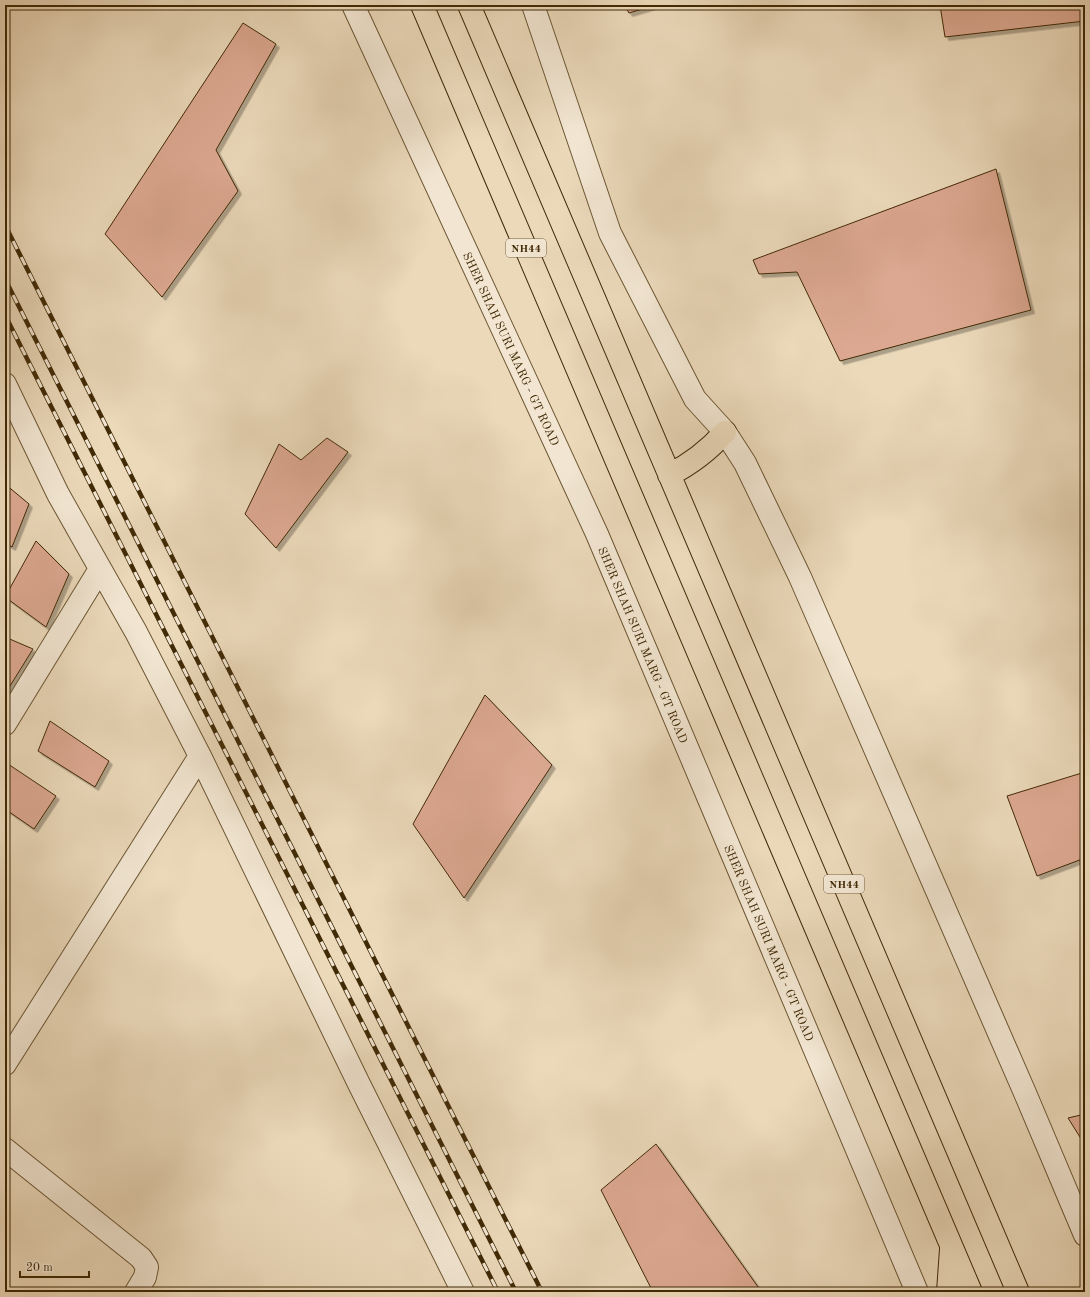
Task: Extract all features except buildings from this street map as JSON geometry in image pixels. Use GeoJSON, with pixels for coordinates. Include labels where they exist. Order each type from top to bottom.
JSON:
{"type":"FeatureCollection","features":[{"type":"Feature","properties":{"kind":"highway","name":"NH44"},"geometry":{"type":"LineString","coordinates":[[422,5],[971,1292]]}},
{"type":"Feature","properties":{"kind":"highway","name":"NH44"},"geometry":{"type":"LineString","coordinates":[[469,5],[1018,1292]]}},
{"type":"Feature","properties":{"kind":"highway"},"geometry":{"type":"LineString","coordinates":[[670,475],[700,457],[713,446],[725,432]]}},
{"type":"Feature","properties":{"kind":"highway"},"geometry":{"type":"LineString","coordinates":[[948,1292],[951,1246]]}},
{"type":"Feature","properties":{"kind":"street","name":"SHER SHAH SURI MARG - GT ROAD"},"geometry":{"type":"LineString","coordinates":[[353,5],[597,534],[916,1292]]}},
{"type":"Feature","properties":{"kind":"street"},"geometry":{"type":"LineString","coordinates":[[533,5],[610,233],[695,399],[725,432],[745,464],[800,577],[1025,1093],[1085,1235]]}},
{"type":"Feature","properties":{"kind":"street"},"geometry":{"type":"LineString","coordinates":[[5,384],[58,494],[136,632],[200,756],[356,1077],[463,1292]]}},
{"type":"Feature","properties":{"kind":"street"},"geometry":{"type":"LineString","coordinates":[[5,724],[100,569]]}},
{"type":"Feature","properties":{"kind":"street"},"geometry":{"type":"LineString","coordinates":[[5,1064],[200,756]]}},
{"type":"Feature","properties":{"kind":"street"},"geometry":{"type":"LineString","coordinates":[[5,1149],[141,1258],[147,1267],[145,1277],[136,1292]]}},
{"type":"Feature","properties":{"kind":"railway"},"geometry":{"type":"LineString","coordinates":[[5,225],[542,1292]]}},
{"type":"Feature","properties":{"kind":"railway"},"geometry":{"type":"LineString","coordinates":[[5,279],[516,1292]]}},
{"type":"Feature","properties":{"kind":"railway"},"geometry":{"type":"LineString","coordinates":[[5,315],[498,1292]]}}]}
